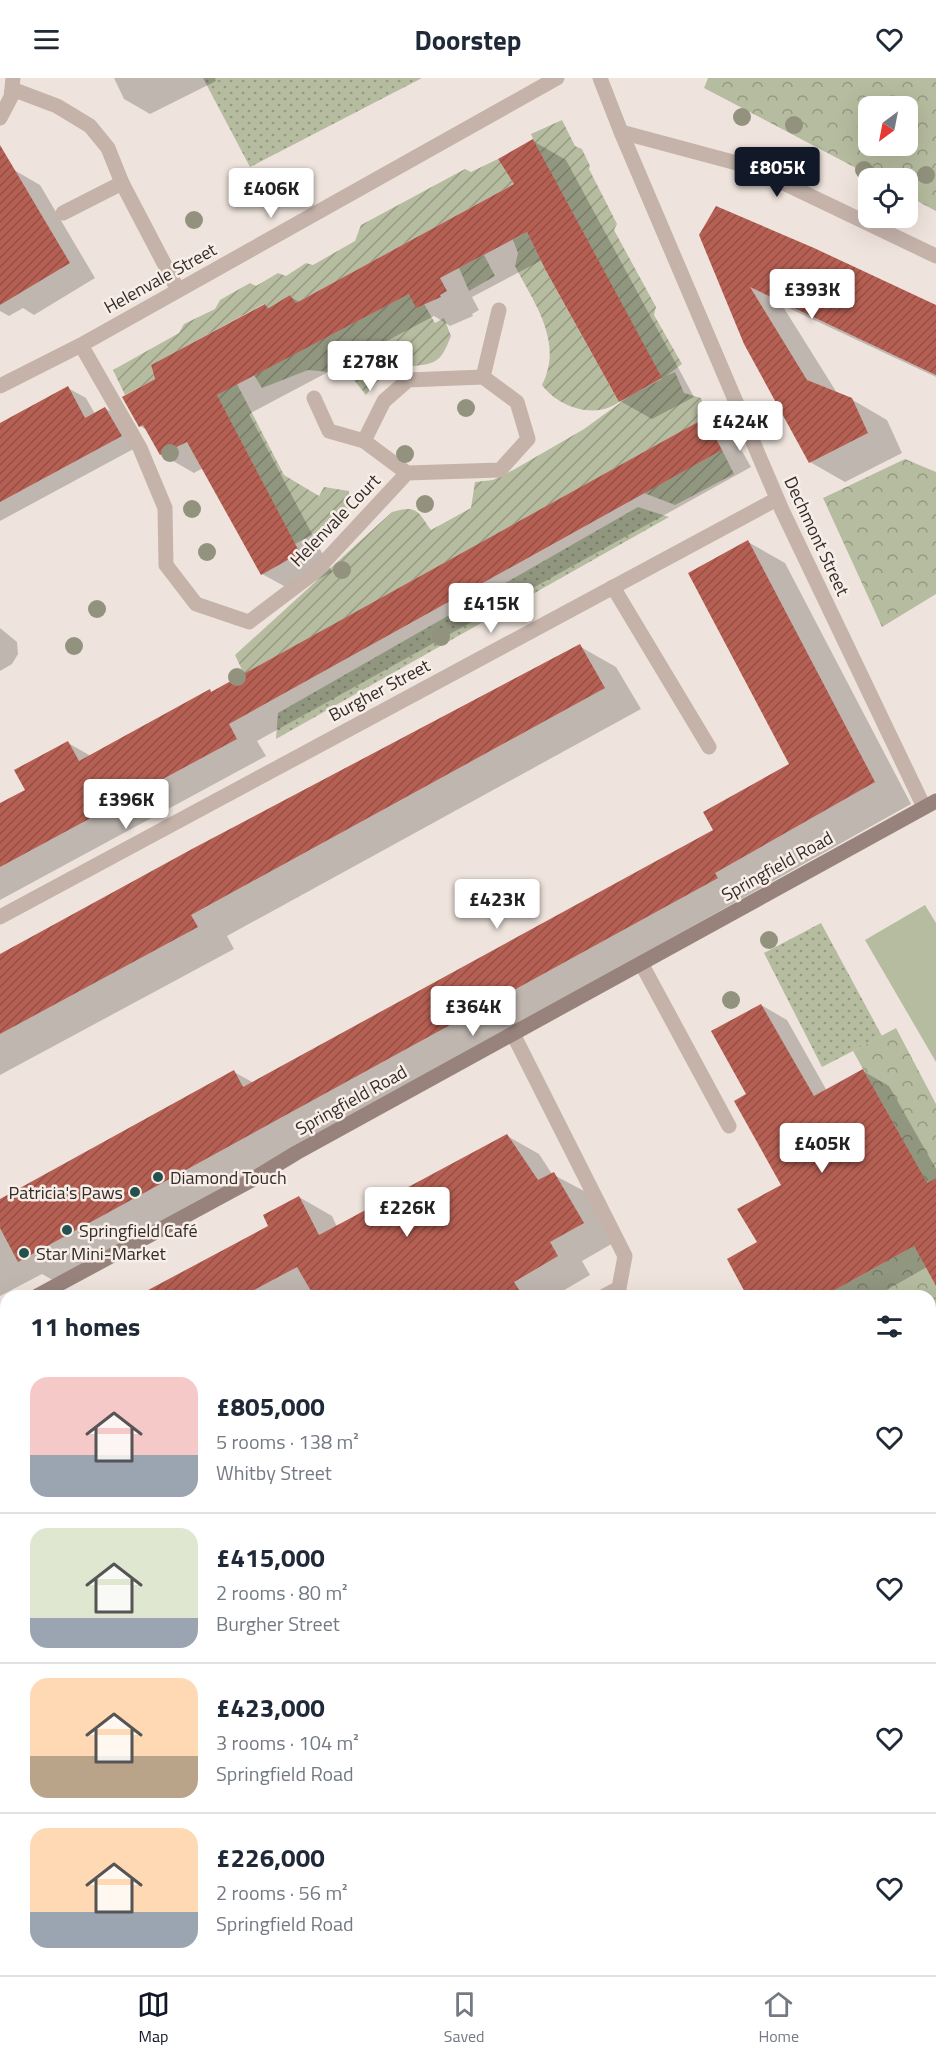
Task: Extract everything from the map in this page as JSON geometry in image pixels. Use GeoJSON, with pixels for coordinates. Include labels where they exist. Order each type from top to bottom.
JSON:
{"type":"FeatureCollection","features":[{"type":"Feature","properties":{"kind":"street","name":"Helenvale Street"},"geometry":{"type":"LineString","coordinates":[[0,386],[81,345],[557,78]]}},
{"type":"Feature","properties":{"kind":"street","name":"Dechmont Street"},"geometry":{"type":"LineString","coordinates":[[600,78],[777,499],[930,804]]}},
{"type":"Feature","properties":{"kind":"street"},"geometry":{"type":"LineString","coordinates":[[0,118],[11,97],[12,83],[90,126],[108,147],[122,183],[178,290]]}},
{"type":"Feature","properties":{"kind":"street"},"geometry":{"type":"LineString","coordinates":[[621,132],[748,166],[936,256]]}},
{"type":"Feature","properties":{"kind":"street"},"geometry":{"type":"LineString","coordinates":[[63,213],[122,183]]}},
{"type":"Feature","properties":{"kind":"street"},"geometry":{"type":"LineString","coordinates":[[364,441],[384,401],[408,380],[483,377],[499,310]]}},
{"type":"Feature","properties":{"kind":"street","name":"Helenvale Court"},"geometry":{"type":"LineString","coordinates":[[81,345],[140,448],[165,508],[166,565],[196,604],[249,622],[315,572],[407,474]]}},
{"type":"Feature","properties":{"kind":"street","name":"Helenvale Court"},"geometry":{"type":"LineString","coordinates":[[314,398],[329,431],[364,441],[407,474],[500,470],[528,439],[517,402],[483,377]]}},
{"type":"Feature","properties":{"kind":"street","name":"Burgher Street"},"geometry":{"type":"LineString","coordinates":[[0,917],[777,499]]}},
{"type":"Feature","properties":{"kind":"street"},"geometry":{"type":"LineString","coordinates":[[613,587],[709,747]]}},
{"type":"Feature","properties":{"kind":"street","name":"Springfield Road"},"geometry":{"type":"LineString","coordinates":[[48,1290],[250,1181],[296,1153],[930,804]]}},
{"type":"Feature","properties":{"kind":"street"},"geometry":{"type":"LineString","coordinates":[[640,963],[729,1126]]}},
{"type":"Feature","properties":{"kind":"street"},"geometry":{"type":"LineString","coordinates":[[513,1034],[625,1256],[619,1287],[614,1290]]}},
{"type":"Feature","properties":{"kind":"green space"},"geometry":{"type":"Polygon","coordinates":[[[203,78],[422,78],[250,167],[203,78]]]}},
{"type":"Feature","properties":{"kind":"green space"},"geometry":{"type":"Polygon","coordinates":[[[708,78],[936,78],[936,211],[918,201],[918,168],[858,169],[704,88],[708,78]]]}},
{"type":"Feature","properties":{"kind":"green space"},"geometry":{"type":"Polygon","coordinates":[[[562,120],[575,146],[582,149],[590,166],[589,169],[617,224],[614,230],[656,307],[654,315],[682,364],[666,376],[675,372],[684,393],[701,398],[703,404],[698,411],[702,420],[244,674],[235,655],[392,512],[412,509],[423,518],[431,530],[471,508],[475,482],[493,480],[515,469],[584,429],[631,395],[662,379],[531,134],[562,120]]]}},
{"type":"Feature","properties":{"kind":"green space"},"geometry":{"type":"Polygon","coordinates":[[[498,159],[514,184],[296,303],[290,295],[267,309],[264,304],[151,365],[155,379],[125,395],[113,370],[179,333],[184,324],[215,309],[220,300],[250,283],[256,286],[278,273],[286,276],[306,263],[313,265],[355,241],[361,225],[465,169],[471,172],[498,159]]]}},
{"type":"Feature","properties":{"kind":"green space"},"geometry":{"type":"Polygon","coordinates":[[[527,232],[619,402],[599,410],[578,408],[557,399],[542,385],[548,369],[550,353],[548,338],[538,309],[515,266],[518,253],[513,240],[527,232]]]}},
{"type":"Feature","properties":{"kind":"green space"},"geometry":{"type":"Polygon","coordinates":[[[484,255],[495,276],[469,291],[459,268],[484,255]]]}},
{"type":"Feature","properties":{"kind":"green space"},"geometry":{"type":"Polygon","coordinates":[[[409,294],[424,304],[435,323],[444,318],[451,336],[442,355],[436,360],[423,365],[404,367],[387,374],[366,395],[354,380],[340,373],[308,370],[262,388],[254,375],[409,294]]]}},
{"type":"Feature","properties":{"kind":"green space"},"geometry":{"type":"Polygon","coordinates":[[[237,384],[284,475],[319,496],[324,487],[349,491],[349,507],[341,519],[295,544],[217,395],[237,384]]]}},
{"type":"Feature","properties":{"kind":"green space"},"geometry":{"type":"Polygon","coordinates":[[[722,450],[734,474],[675,505],[644,493],[722,450]]]}},
{"type":"Feature","properties":{"kind":"green space"},"geometry":{"type":"Polygon","coordinates":[[[905,459],[936,472],[936,594],[882,627],[823,498],[905,459]]]}},
{"type":"Feature","properties":{"kind":"green space"},"geometry":{"type":"Polygon","coordinates":[[[638,507],[669,517],[276,739],[278,713],[638,507]]]}},
{"type":"Feature","properties":{"kind":"green space"},"geometry":{"type":"Polygon","coordinates":[[[925,905],[936,923],[936,1062],[865,940],[925,905]]]}},
{"type":"Feature","properties":{"kind":"green space"},"geometry":{"type":"Polygon","coordinates":[[[821,923],[882,1036],[822,1067],[764,953],[821,923]]]}},
{"type":"Feature","properties":{"kind":"green space"},"geometry":{"type":"Polygon","coordinates":[[[896,1028],[936,1104],[936,1178],[914,1190],[910,1153],[853,1051],[896,1028]]]}},
{"type":"Feature","properties":{"kind":"green space"},"geometry":{"type":"Polygon","coordinates":[[[914,1246],[936,1286],[936,1290],[835,1290],[914,1246]]]}},
{"type":"Feature","properties":{"kind":"building"},"geometry":{"type":"Polygon","coordinates":[[[533,139],[662,378],[619,402],[527,232],[440,278],[447,291],[440,295],[441,297],[416,308],[409,294],[217,395],[300,553],[261,575],[187,442],[160,455],[143,425],[139,427],[122,397],[155,379],[151,365],[265,304],[267,309],[290,295],[296,303],[514,184],[498,159],[533,139]]]}},
{"type":"Feature","properties":{"kind":"building"},"geometry":{"type":"Polygon","coordinates":[[[0,145],[70,263],[0,305],[0,145]]]}},
{"type":"Feature","properties":{"kind":"building"},"geometry":{"type":"Polygon","coordinates":[[[716,206],[814,248],[936,305],[936,375],[750,287],[807,380],[852,398],[868,433],[809,463],[744,344],[699,235],[716,206]]]}},
{"type":"Feature","properties":{"kind":"building"},"geometry":{"type":"Polygon","coordinates":[[[68,386],[85,418],[105,407],[122,436],[0,502],[0,423],[68,386]]]}},
{"type":"Feature","properties":{"kind":"building"},"geometry":{"type":"Polygon","coordinates":[[[705,418],[722,450],[229,724],[237,739],[0,867],[0,803],[25,790],[14,770],[68,741],[79,761],[210,689],[211,692],[705,418]]]}},
{"type":"Feature","properties":{"kind":"building"},"geometry":{"type":"Polygon","coordinates":[[[748,540],[875,782],[715,873],[718,878],[18,1262],[0,1228],[0,1199],[234,1070],[243,1087],[713,830],[703,812],[789,764],[688,573],[748,540]]]}},
{"type":"Feature","properties":{"kind":"building"},"geometry":{"type":"Polygon","coordinates":[[[580,644],[605,688],[191,915],[198,927],[0,1034],[0,954],[192,849],[580,644]]]}},
{"type":"Feature","properties":{"kind":"building"},"geometry":{"type":"Polygon","coordinates":[[[761,1004],[814,1096],[863,1069],[927,1183],[936,1178],[936,1286],[914,1246],[835,1290],[744,1290],[727,1259],[757,1242],[737,1209],[781,1185],[734,1101],[746,1094],[711,1031],[761,1004]]]}},
{"type":"Feature","properties":{"kind":"building"},"geometry":{"type":"Polygon","coordinates":[[[507,1134],[538,1180],[554,1172],[584,1223],[550,1242],[558,1256],[514,1282],[519,1290],[310,1290],[297,1267],[254,1290],[148,1290],[268,1226],[263,1215],[299,1196],[319,1235],[507,1134]]]}},
{"type":"Feature","properties":{"kind":"place","name":"Diamond Touch"},"geometry":{"type":"Point","coordinates":[158,1177]}},
{"type":"Feature","properties":{"kind":"place","name":"Patricia's Paws"},"geometry":{"type":"Point","coordinates":[135,1192]}},
{"type":"Feature","properties":{"kind":"place","name":"Springfield Café"},"geometry":{"type":"Point","coordinates":[67,1230]}},
{"type":"Feature","properties":{"kind":"place","name":"Star Mini-Market"},"geometry":{"type":"Point","coordinates":[24,1253]}}]}
